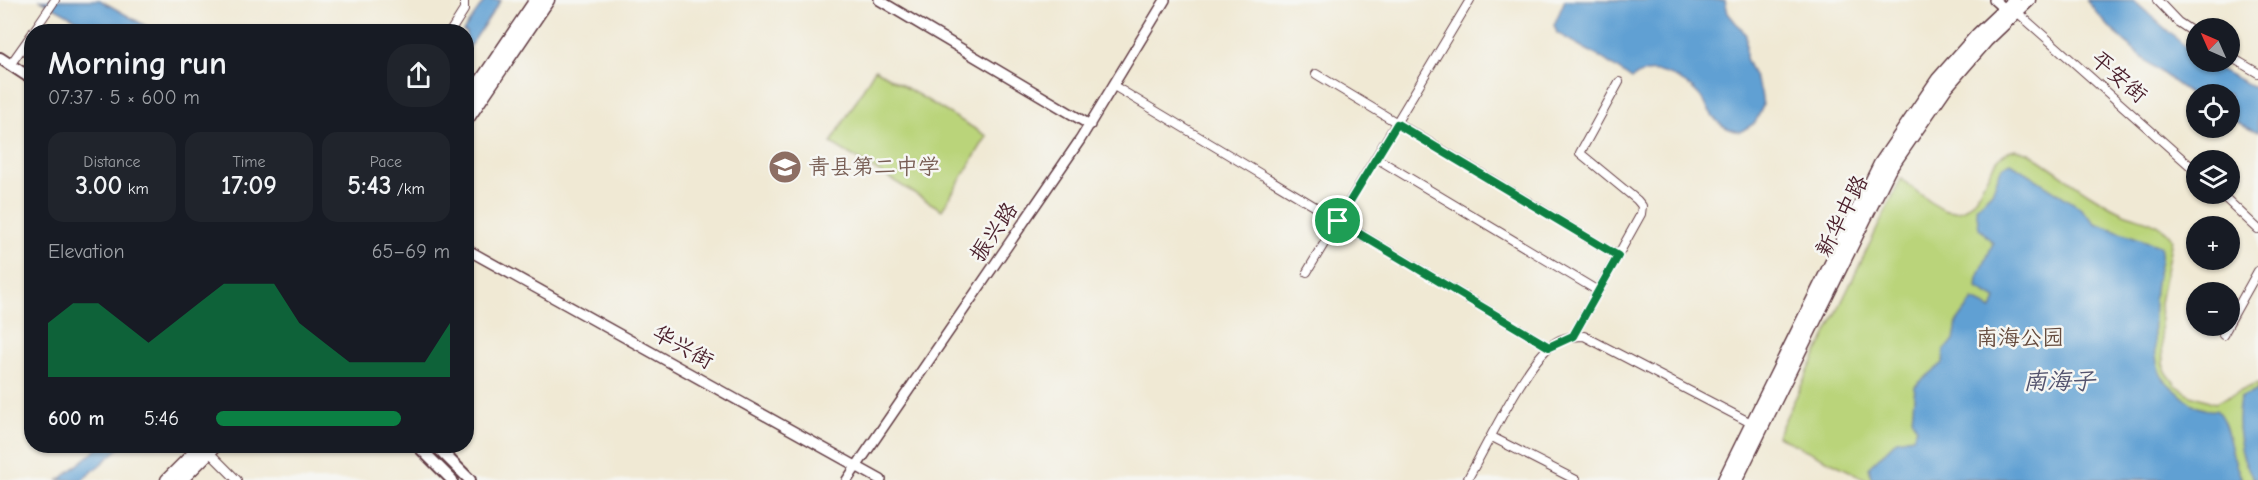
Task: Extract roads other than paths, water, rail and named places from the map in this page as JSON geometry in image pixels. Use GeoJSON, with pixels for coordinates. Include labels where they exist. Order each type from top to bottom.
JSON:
{"type":"FeatureCollection","features":[{"type":"Feature","properties":{"kind":"main road"},"geometry":{"type":"LineString","coordinates":[[474,93],[536,0]]}},
{"type":"Feature","properties":{"kind":"main road"},"geometry":{"type":"LineString","coordinates":[[474,109],[548,0]]}},
{"type":"Feature","properties":{"kind":"main road","name":"新华中路"},"geometry":{"type":"LineString","coordinates":[[1724,480],[1880,164],[1938,80],[1978,34],[2012,7],[2029,0]]}},
{"type":"Feature","properties":{"kind":"main road","name":"新华中路"},"geometry":{"type":"LineString","coordinates":[[1736,480],[1889,170],[1947,86],[2012,7]]}},
{"type":"Feature","properties":{"kind":"main road"},"geometry":{"type":"LineString","coordinates":[[0,58],[24,74]]}},
{"type":"Feature","properties":{"kind":"main road"},"geometry":{"type":"LineString","coordinates":[[167,480],[202,453]]}},
{"type":"Feature","properties":{"kind":"main road"},"geometry":{"type":"LineString","coordinates":[[181,480],[204,453]]}},
{"type":"Feature","properties":{"kind":"main road"},"geometry":{"type":"LineString","coordinates":[[425,453],[452,480]]}},
{"type":"Feature","properties":{"kind":"main road"},"geometry":{"type":"LineString","coordinates":[[443,453],[470,480]]}},
{"type":"Feature","properties":{"kind":"street"},"geometry":{"type":"LineString","coordinates":[[38,24],[55,0]]}},
{"type":"Feature","properties":{"kind":"street"},"geometry":{"type":"LineString","coordinates":[[455,24],[464,10],[464,0]]}},
{"type":"Feature","properties":{"kind":"street"},"geometry":{"type":"LineString","coordinates":[[879,0],[1090,125]]}},
{"type":"Feature","properties":{"kind":"street","name":"振兴路"},"geometry":{"type":"LineString","coordinates":[[847,480],[1090,125],[1165,0]]}},
{"type":"Feature","properties":{"kind":"street"},"geometry":{"type":"LineString","coordinates":[[1307,272],[1470,0]]}},
{"type":"Feature","properties":{"kind":"street","name":"平安街"},"geometry":{"type":"LineString","coordinates":[[1994,0],[2012,7],[2186,162]]}},
{"type":"Feature","properties":{"kind":"street"},"geometry":{"type":"LineString","coordinates":[[2157,0],[2186,27]]}},
{"type":"Feature","properties":{"kind":"street"},"geometry":{"type":"LineString","coordinates":[[10,64],[24,44]]}},
{"type":"Feature","properties":{"kind":"street"},"geometry":{"type":"LineString","coordinates":[[2240,62],[2258,73]]}},
{"type":"Feature","properties":{"kind":"street"},"geometry":{"type":"LineString","coordinates":[[1316,74],[1618,256]]}},
{"type":"Feature","properties":{"kind":"street"},"geometry":{"type":"LineString","coordinates":[[1573,336],[1641,214],[1642,206],[1631,194],[1580,153],[1585,139],[1619,82]]}},
{"type":"Feature","properties":{"kind":"street"},"geometry":{"type":"LineString","coordinates":[[1114,86],[1549,347]]}},
{"type":"Feature","properties":{"kind":"street"},"geometry":{"type":"LineString","coordinates":[[1376,158],[1598,291]]}},
{"type":"Feature","properties":{"kind":"street"},"geometry":{"type":"LineString","coordinates":[[2232,204],[2258,229]]}},
{"type":"Feature","properties":{"kind":"street","name":"华兴街"},"geometry":{"type":"LineString","coordinates":[[474,253],[881,480]]}},
{"type":"Feature","properties":{"kind":"street"},"geometry":{"type":"LineString","coordinates":[[2240,303],[2258,271]]}},
{"type":"Feature","properties":{"kind":"street"},"geometry":{"type":"LineString","coordinates":[[1467,480],[1533,365],[1549,347],[1573,336],[1584,336],[1751,423]]}},
{"type":"Feature","properties":{"kind":"street"},"geometry":{"type":"LineString","coordinates":[[1492,437],[1576,480]]}},
{"type":"Feature","properties":{"kind":"street"},"geometry":{"type":"LineString","coordinates":[[213,453],[237,480]]}},
{"type":"Feature","properties":{"kind":"water"},"geometry":{"type":"Polygon","coordinates":[[[41,0],[100,0],[143,24],[84,24],[41,0]]]}},
{"type":"Feature","properties":{"kind":"water"},"geometry":{"type":"Polygon","coordinates":[[[485,0],[501,0],[474,40],[474,24],[468,24],[485,0]]]}},
{"type":"Feature","properties":{"kind":"water"},"geometry":{"type":"Polygon","coordinates":[[[1565,0],[1725,0],[1728,13],[1746,35],[1746,58],[1761,92],[1763,106],[1755,123],[1740,132],[1725,127],[1715,119],[1692,88],[1676,78],[1657,72],[1648,72],[1632,79],[1603,59],[1557,33],[1554,25],[1565,0]]]}},
{"type":"Feature","properties":{"kind":"water"},"geometry":{"type":"Polygon","coordinates":[[[2086,0],[2133,0],[2186,47],[2186,72],[2225,72],[2258,89],[2258,132],[2240,123],[2240,84],[2186,84],[2186,91],[2137,53],[2086,0]]]}},
{"type":"Feature","properties":{"kind":"water","name":"南海子"},"geometry":{"type":"Polygon","coordinates":[[[2011,163],[2078,206],[2095,223],[2160,246],[2161,260],[2154,303],[2155,346],[2159,370],[2165,381],[2187,400],[2203,409],[2216,410],[2221,416],[2238,472],[2243,480],[1871,478],[1869,467],[1897,440],[1913,437],[1917,428],[1912,420],[1915,386],[1943,363],[1944,350],[1954,341],[1957,322],[1973,300],[1992,309],[1996,299],[1977,288],[1978,278],[1993,243],[1979,228],[1976,208],[1992,192],[2002,167],[2011,163]]]}},
{"type":"Feature","properties":{"kind":"water"},"geometry":{"type":"Polygon","coordinates":[[[2258,390],[2258,480],[2254,480],[2242,451],[2238,419],[2240,398],[2258,390]]]}},
{"type":"Feature","properties":{"kind":"water"},"geometry":{"type":"Polygon","coordinates":[[[92,453],[114,453],[82,480],[59,480],[92,453]]]}},
{"type":"Feature","properties":{"kind":"place","name":"青县第二中学"},"geometry":{"type":"Point","coordinates":[785,167]}},
{"type":"Feature","properties":{"kind":"park label","name":"南海公园"},"geometry":{"type":"Point","coordinates":[2020,338]}}]}
